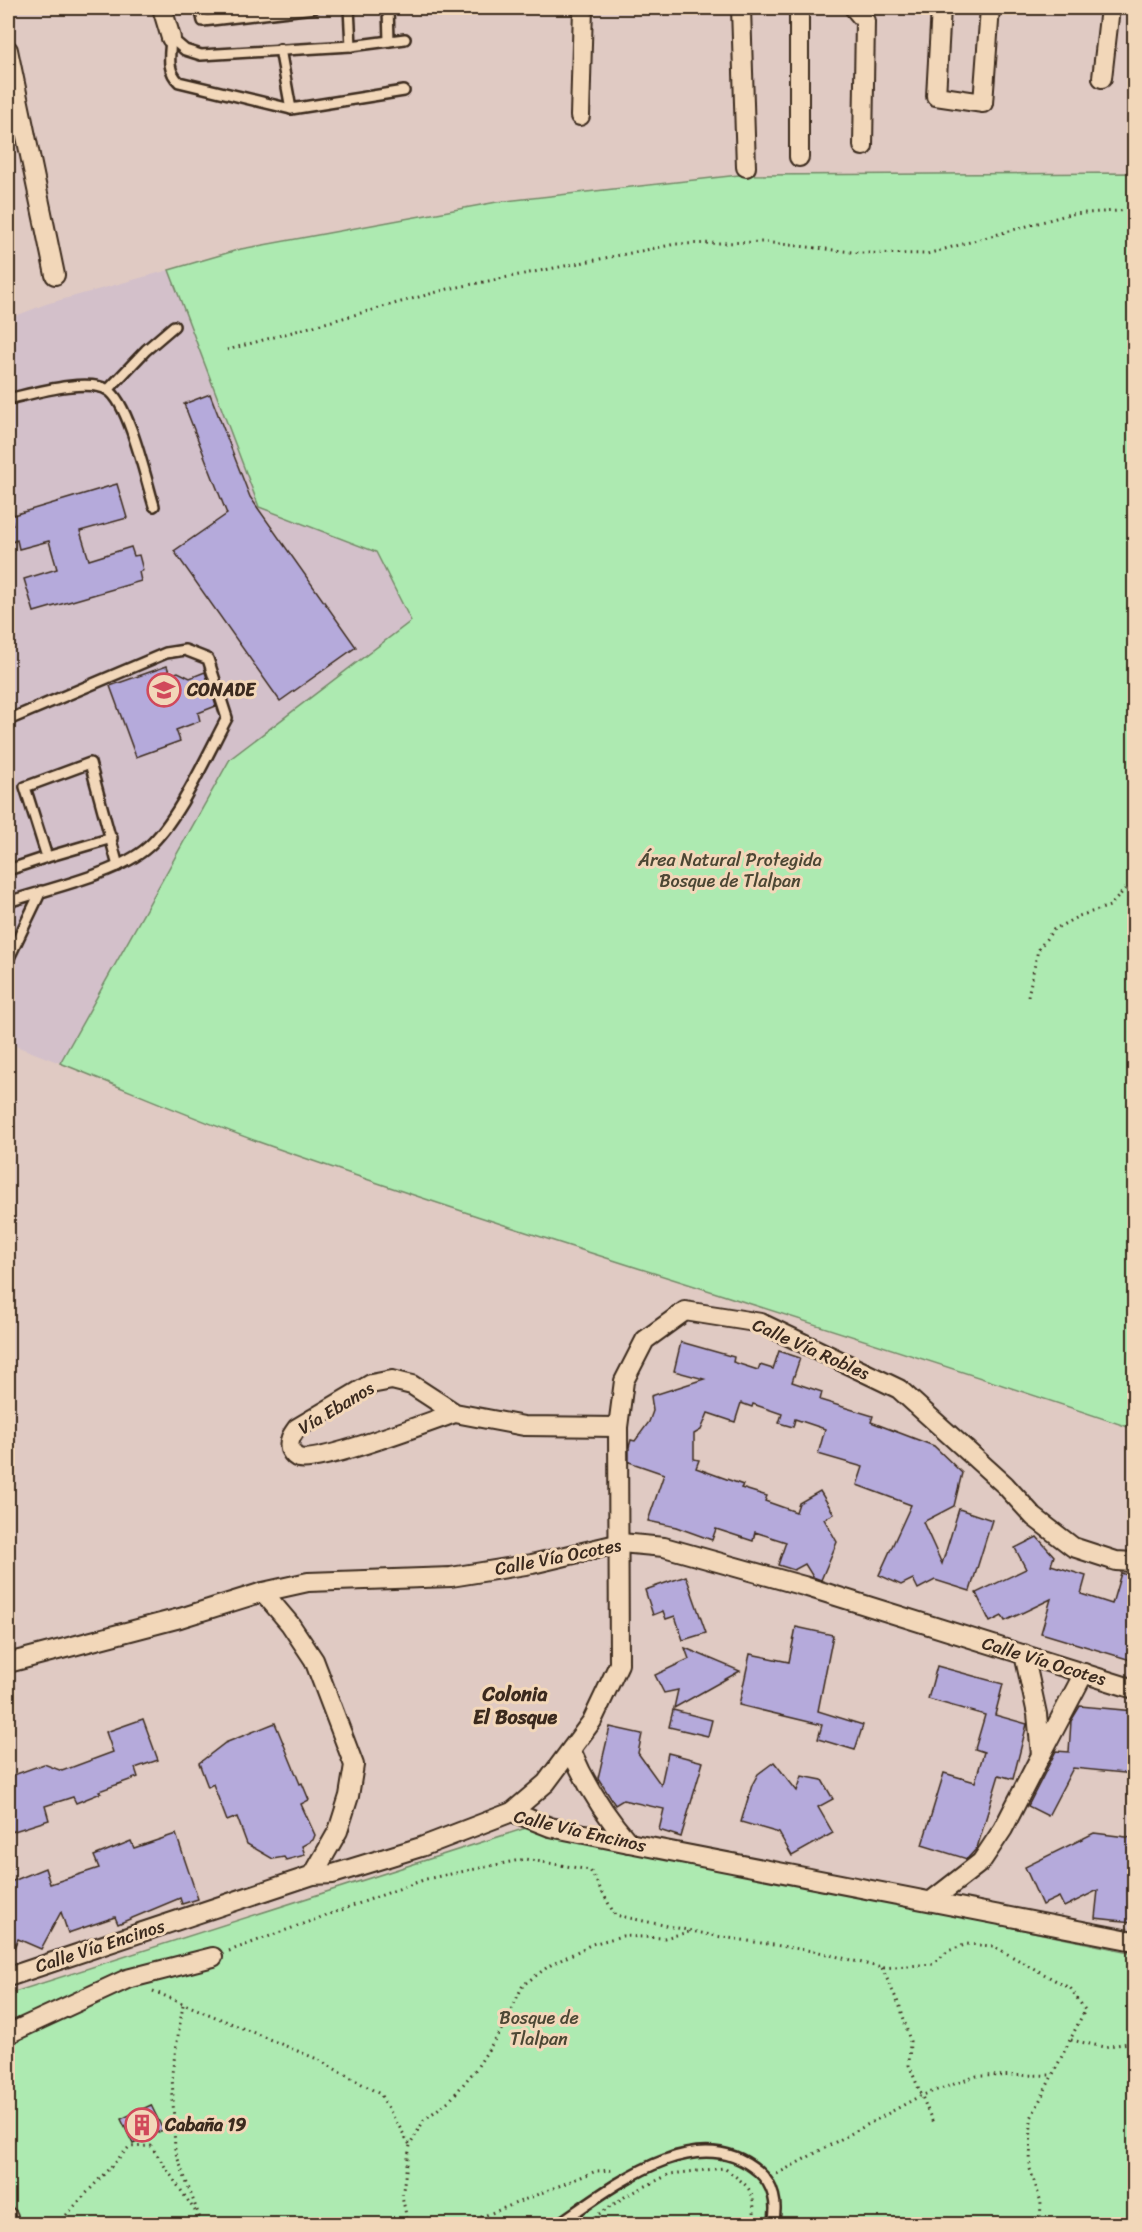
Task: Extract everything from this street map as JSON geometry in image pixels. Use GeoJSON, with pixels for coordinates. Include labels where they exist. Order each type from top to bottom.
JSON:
{"type":"FeatureCollection","features":[{"type":"Feature","properties":{"kind":"street"},"geometry":{"type":"LineString","coordinates":[[162,8],[171,38]]}},
{"type":"Feature","properties":{"kind":"street"},"geometry":{"type":"LineString","coordinates":[[580,116],[583,8]]}},
{"type":"Feature","properties":{"kind":"street"},"geometry":{"type":"LineString","coordinates":[[741,8],[746,167]]}},
{"type":"Feature","properties":{"kind":"street"},"geometry":{"type":"LineString","coordinates":[[799,8],[800,157]]}},
{"type":"Feature","properties":{"kind":"street"},"geometry":{"type":"LineString","coordinates":[[854,8],[866,21],[863,146]]}},
{"type":"Feature","properties":{"kind":"street"},"geometry":{"type":"LineString","coordinates":[[940,8],[936,96],[982,103],[990,8]]}},
{"type":"Feature","properties":{"kind":"street"},"geometry":{"type":"LineString","coordinates":[[1102,78],[1110,8]]}},
{"type":"Feature","properties":{"kind":"street"},"geometry":{"type":"LineString","coordinates":[[8,50],[54,275]]}},
{"type":"Feature","properties":{"kind":"street","name":"Calle Vía Robles"},"geometry":{"type":"LineString","coordinates":[[512,1812],[546,1783],[592,1721],[619,1664],[621,1543],[618,1427],[624,1381],[645,1340],[685,1311],[761,1323],[898,1389],[1005,1485],[1034,1517],[1073,1547],[1116,1561],[1134,1562]]}},
{"type":"Feature","properties":{"kind":"street","name":"Vía Ebanos"},"geometry":{"type":"LineString","coordinates":[[455,1413],[324,1456],[298,1458],[292,1454],[289,1445],[291,1436],[297,1428],[371,1384],[392,1380],[412,1385],[455,1413],[524,1426],[618,1427]]}},
{"type":"Feature","properties":{"kind":"street","name":"Calle Vía Ocotes"},"geometry":{"type":"LineString","coordinates":[[8,1663],[180,1618],[263,1592],[308,1582],[451,1577],[532,1564],[621,1543],[664,1547],[794,1583],[1134,1689]]}},
{"type":"Feature","properties":{"kind":"street"},"geometry":{"type":"LineString","coordinates":[[263,1592],[290,1624],[314,1660],[354,1766],[349,1796],[338,1831],[313,1875]]}},
{"type":"Feature","properties":{"kind":"street"},"geometry":{"type":"LineString","coordinates":[[1024,1654],[1037,1714],[1041,1755]]}},
{"type":"Feature","properties":{"kind":"street"},"geometry":{"type":"LineString","coordinates":[[931,1901],[981,1862],[1003,1829],[1084,1673]]}},
{"type":"Feature","properties":{"kind":"street"},"geometry":{"type":"LineString","coordinates":[[571,1750],[585,1785],[605,1815],[629,1843]]}},
{"type":"Feature","properties":{"kind":"street","name":"Calle Vía Encinos"},"geometry":{"type":"LineString","coordinates":[[8,1977],[313,1875],[333,1875],[421,1847],[512,1812],[550,1827],[1134,1941]]}},
{"type":"Feature","properties":{"kind":"street"},"geometry":{"type":"LineString","coordinates":[[8,2034],[128,1979],[213,1957]]}},
{"type":"Feature","properties":{"kind":"street"},"geometry":{"type":"LineString","coordinates":[[8,2217],[9,2224]]}},
{"type":"Feature","properties":{"kind":"lane"},"geometry":{"type":"LineString","coordinates":[[200,8],[204,21],[314,8]]}},
{"type":"Feature","properties":{"kind":"lane"},"geometry":{"type":"LineString","coordinates":[[349,8],[351,46]]}},
{"type":"Feature","properties":{"kind":"lane"},"geometry":{"type":"LineString","coordinates":[[388,8],[389,42]]}},
{"type":"Feature","properties":{"kind":"lane"},"geometry":{"type":"LineString","coordinates":[[171,38],[185,50],[201,54],[351,46],[405,39]]}},
{"type":"Feature","properties":{"kind":"lane"},"geometry":{"type":"LineString","coordinates":[[171,38],[169,64],[172,76],[179,82],[291,109],[404,91]]}},
{"type":"Feature","properties":{"kind":"lane"},"geometry":{"type":"LineString","coordinates":[[280,49],[291,109]]}},
{"type":"Feature","properties":{"kind":"lane"},"geometry":{"type":"LineString","coordinates":[[108,390],[146,350],[174,326]]}},
{"type":"Feature","properties":{"kind":"lane"},"geometry":{"type":"LineString","coordinates":[[8,399],[63,387],[89,386],[108,390],[123,406],[154,506]]}},
{"type":"Feature","properties":{"kind":"lane"},"geometry":{"type":"LineString","coordinates":[[8,720],[166,653],[185,650],[208,659],[227,718],[172,818],[148,847],[118,866],[8,902]]}},
{"type":"Feature","properties":{"kind":"lane"},"geometry":{"type":"LineString","coordinates":[[47,857],[25,786],[90,763],[118,866]]}},
{"type":"Feature","properties":{"kind":"lane"},"geometry":{"type":"LineString","coordinates":[[8,870],[112,838]]}},
{"type":"Feature","properties":{"kind":"lane"},"geometry":{"type":"LineString","coordinates":[[8,960],[41,891]]}},
{"type":"Feature","properties":{"kind":"lane"},"geometry":{"type":"LineString","coordinates":[[558,2224],[623,2179],[666,2159],[713,2150],[744,2158],[768,2179],[777,2208],[772,2224]]}},
{"type":"Feature","properties":{"kind":"path"},"geometry":{"type":"LineString","coordinates":[[227,350],[448,289],[676,244],[763,242],[861,253],[927,254],[1070,214],[1134,210]]}},
{"type":"Feature","properties":{"kind":"path"},"geometry":{"type":"LineString","coordinates":[[1028,996],[1038,951],[1053,930],[1079,916],[1110,906],[1134,879]]}},
{"type":"Feature","properties":{"kind":"path"},"geometry":{"type":"LineString","coordinates":[[213,1957],[330,1912],[426,1879],[525,1859],[590,1870],[615,1915],[690,1931],[819,1952],[882,1968],[933,1964],[948,1951],[967,1944],[993,1946],[1071,1989],[1085,2010],[1031,2118],[1030,2169],[1041,2202],[1040,2224]]}},
{"type":"Feature","properties":{"kind":"path"},"geometry":{"type":"LineString","coordinates":[[408,2224],[402,2196],[410,2145],[424,2120],[451,2099],[476,2069],[503,2027],[523,1985],[549,1966],[592,1944],[622,1936],[664,1938],[690,1931]]}},
{"type":"Feature","properties":{"kind":"path"},"geometry":{"type":"LineString","coordinates":[[882,1968],[901,2009],[910,2041],[909,2065],[933,2123]]}},
{"type":"Feature","properties":{"kind":"path"},"geometry":{"type":"LineString","coordinates":[[128,1979],[183,2005],[317,2059],[380,2094],[410,2145]]}},
{"type":"Feature","properties":{"kind":"path"},"geometry":{"type":"LineString","coordinates":[[183,2005],[172,2073],[175,2151],[197,2215]]}},
{"type":"Feature","properties":{"kind":"path"},"geometry":{"type":"LineString","coordinates":[[1071,2040],[1104,2047],[1134,2042]]}},
{"type":"Feature","properties":{"kind":"path"},"geometry":{"type":"LineString","coordinates":[[768,2179],[920,2096],[977,2076],[1053,2075]]}},
{"type":"Feature","properties":{"kind":"path"},"geometry":{"type":"LineString","coordinates":[[58,2224],[129,2147],[151,2146],[202,2224]]}},
{"type":"Feature","properties":{"kind":"path"},"geometry":{"type":"LineString","coordinates":[[645,2169],[670,2174],[723,2168],[748,2185],[755,2202],[754,2224]]}},
{"type":"Feature","properties":{"kind":"path"},"geometry":{"type":"LineString","coordinates":[[464,2224],[596,2171],[616,2170]]}},
{"type":"Feature","properties":{"kind":"path"},"geometry":{"type":"LineString","coordinates":[[584,2224],[626,2196],[670,2174]]}},
{"type":"Feature","properties":{"kind":"shaded area","name":"CONADE"},"geometry":{"type":"Polygon","coordinates":[[[169,270],[259,507],[376,552],[412,621],[230,759],[60,1063],[8,1043],[8,319],[46,304],[169,270]]]}},
{"type":"Feature","properties":{"kind":"green space","name":"Área Natural Protegida Bosque de Tlalpan"},"geometry":{"type":"Polygon","coordinates":[[[1134,173],[1134,1429],[380,1184],[219,1127],[60,1063],[230,759],[411,621],[376,552],[259,507],[169,270],[241,249],[497,202],[739,175],[1134,173]]]}},
{"type":"Feature","properties":{"kind":"green space","name":"Bosque de Tlalpan"},"geometry":{"type":"Polygon","coordinates":[[[529,1827],[1134,1953],[1134,2224],[8,2224],[8,1994],[529,1827]]]}},
{"type":"Feature","properties":{"kind":"building"},"geometry":{"type":"Polygon","coordinates":[[[210,394],[250,497],[356,647],[280,701],[174,551],[227,514],[184,404],[210,394]]]}},
{"type":"Feature","properties":{"kind":"building"},"geometry":{"type":"Polygon","coordinates":[[[117,484],[127,518],[80,531],[89,560],[131,547],[134,556],[139,555],[143,570],[139,572],[141,581],[34,612],[24,579],[57,569],[49,541],[19,549],[17,540],[12,542],[8,526],[13,525],[10,516],[117,484]]]}},
{"type":"Feature","properties":{"kind":"building"},"geometry":{"type":"Polygon","coordinates":[[[167,666],[170,675],[178,672],[190,678],[205,672],[216,706],[198,713],[200,721],[176,730],[180,741],[136,757],[110,686],[167,666]]]}},
{"type":"Feature","properties":{"kind":"building"},"geometry":{"type":"Polygon","coordinates":[[[681,1342],[734,1357],[733,1362],[758,1370],[760,1365],[773,1369],[779,1351],[800,1358],[792,1382],[822,1392],[820,1400],[873,1416],[871,1422],[934,1446],[962,1473],[954,1506],[923,1522],[942,1564],[959,1509],[992,1520],[970,1591],[935,1580],[918,1589],[913,1579],[901,1585],[879,1575],[911,1505],[857,1485],[863,1467],[818,1454],[825,1429],[795,1419],[793,1427],[779,1423],[782,1414],[753,1404],[752,1407],[741,1403],[735,1422],[708,1413],[701,1430],[694,1434],[694,1459],[699,1460],[696,1468],[743,1485],[741,1488],[767,1496],[765,1501],[796,1512],[799,1503],[820,1491],[834,1514],[824,1519],[837,1542],[821,1580],[813,1577],[805,1564],[794,1570],[778,1565],[786,1542],[755,1532],[753,1541],[716,1529],[712,1540],[676,1527],[648,1521],[664,1474],[629,1462],[629,1447],[631,1440],[635,1441],[649,1422],[653,1411],[651,1396],[704,1379],[674,1371],[681,1342]]]}},
{"type":"Feature","properties":{"kind":"building"},"geometry":{"type":"Polygon","coordinates":[[[1037,1537],[1054,1556],[1051,1565],[1086,1576],[1081,1594],[1112,1604],[1121,1573],[1134,1577],[1134,1608],[1131,1620],[1134,1621],[1134,1661],[1041,1633],[1051,1599],[1005,1621],[1002,1616],[990,1622],[976,1593],[1026,1569],[1015,1548],[1037,1537]]]}},
{"type":"Feature","properties":{"kind":"building"},"geometry":{"type":"Polygon","coordinates":[[[686,1576],[706,1633],[683,1640],[675,1616],[666,1619],[663,1611],[653,1615],[645,1590],[686,1576]]]}},
{"type":"Feature","properties":{"kind":"building"},"geometry":{"type":"Polygon","coordinates":[[[796,1627],[833,1635],[818,1711],[863,1725],[855,1750],[818,1739],[822,1725],[739,1705],[750,1654],[789,1662],[796,1627]]]}},
{"type":"Feature","properties":{"kind":"building"},"geometry":{"type":"Polygon","coordinates":[[[685,1648],[740,1671],[674,1708],[678,1690],[664,1693],[655,1675],[689,1659],[685,1648]]]}},
{"type":"Feature","properties":{"kind":"building"},"geometry":{"type":"Polygon","coordinates":[[[937,1666],[1003,1684],[995,1715],[1027,1724],[1013,1779],[999,1775],[977,1848],[967,1859],[922,1845],[944,1773],[975,1782],[984,1752],[975,1749],[985,1715],[928,1699],[937,1666]]]}},
{"type":"Feature","properties":{"kind":"building"},"geometry":{"type":"Polygon","coordinates":[[[1080,1706],[1134,1711],[1134,1774],[1073,1768],[1048,1816],[1028,1806],[1056,1751],[1069,1752],[1071,1721],[1080,1706]]]}},
{"type":"Feature","properties":{"kind":"building"},"geometry":{"type":"Polygon","coordinates":[[[673,1710],[712,1720],[708,1736],[669,1727],[673,1710]]]}},
{"type":"Feature","properties":{"kind":"building"},"geometry":{"type":"Polygon","coordinates":[[[143,1719],[158,1760],[135,1768],[138,1777],[99,1791],[101,1793],[76,1803],[73,1797],[45,1806],[49,1820],[8,1833],[8,1777],[44,1764],[62,1771],[113,1752],[106,1732],[143,1719]]]}},
{"type":"Feature","properties":{"kind":"building"},"geometry":{"type":"Polygon","coordinates":[[[275,1723],[309,1800],[301,1804],[315,1835],[313,1840],[302,1846],[305,1855],[286,1860],[284,1857],[273,1859],[247,1844],[237,1817],[227,1821],[213,1784],[208,1787],[199,1763],[225,1743],[275,1723]]]}},
{"type":"Feature","properties":{"kind":"building"},"geometry":{"type":"Polygon","coordinates":[[[610,1727],[642,1734],[638,1753],[661,1785],[668,1753],[703,1762],[681,1837],[659,1830],[664,1809],[623,1800],[615,1805],[598,1778],[610,1727]]]}},
{"type":"Feature","properties":{"kind":"building"},"geometry":{"type":"Polygon","coordinates":[[[774,1762],[797,1791],[802,1776],[822,1780],[833,1799],[818,1807],[833,1833],[792,1856],[779,1833],[741,1822],[752,1785],[758,1774],[774,1762]]]}},
{"type":"Feature","properties":{"kind":"building"},"geometry":{"type":"Polygon","coordinates":[[[1094,1833],[1134,1838],[1132,1922],[1095,1918],[1098,1890],[1064,1907],[1059,1897],[1042,1905],[1025,1867],[1094,1833]]]}},
{"type":"Feature","properties":{"kind":"building"},"geometry":{"type":"Polygon","coordinates":[[[176,1834],[198,1899],[182,1904],[180,1898],[118,1924],[115,1917],[68,1933],[61,1912],[41,1949],[18,1939],[8,1960],[8,1883],[45,1868],[50,1884],[99,1868],[94,1856],[131,1841],[134,1848],[176,1834]]]}},
{"type":"Feature","properties":{"kind":"building","name":"Cabaña 19"},"geometry":{"type":"Polygon","coordinates":[[[151,2105],[163,2130],[133,2144],[121,2119],[151,2105]]]}},
{"type":"Feature","properties":{"kind":"place","name":"CONADE"},"geometry":{"type":"Point","coordinates":[164,690]}},
{"type":"Feature","properties":{"kind":"place","name":"Cabaña 19"},"geometry":{"type":"Point","coordinates":[142,2125]}},
{"type":"Feature","properties":{"kind":"district","name":"Colonia El Bosque"},"geometry":{"type":"Point","coordinates":[515,1706]}}]}
